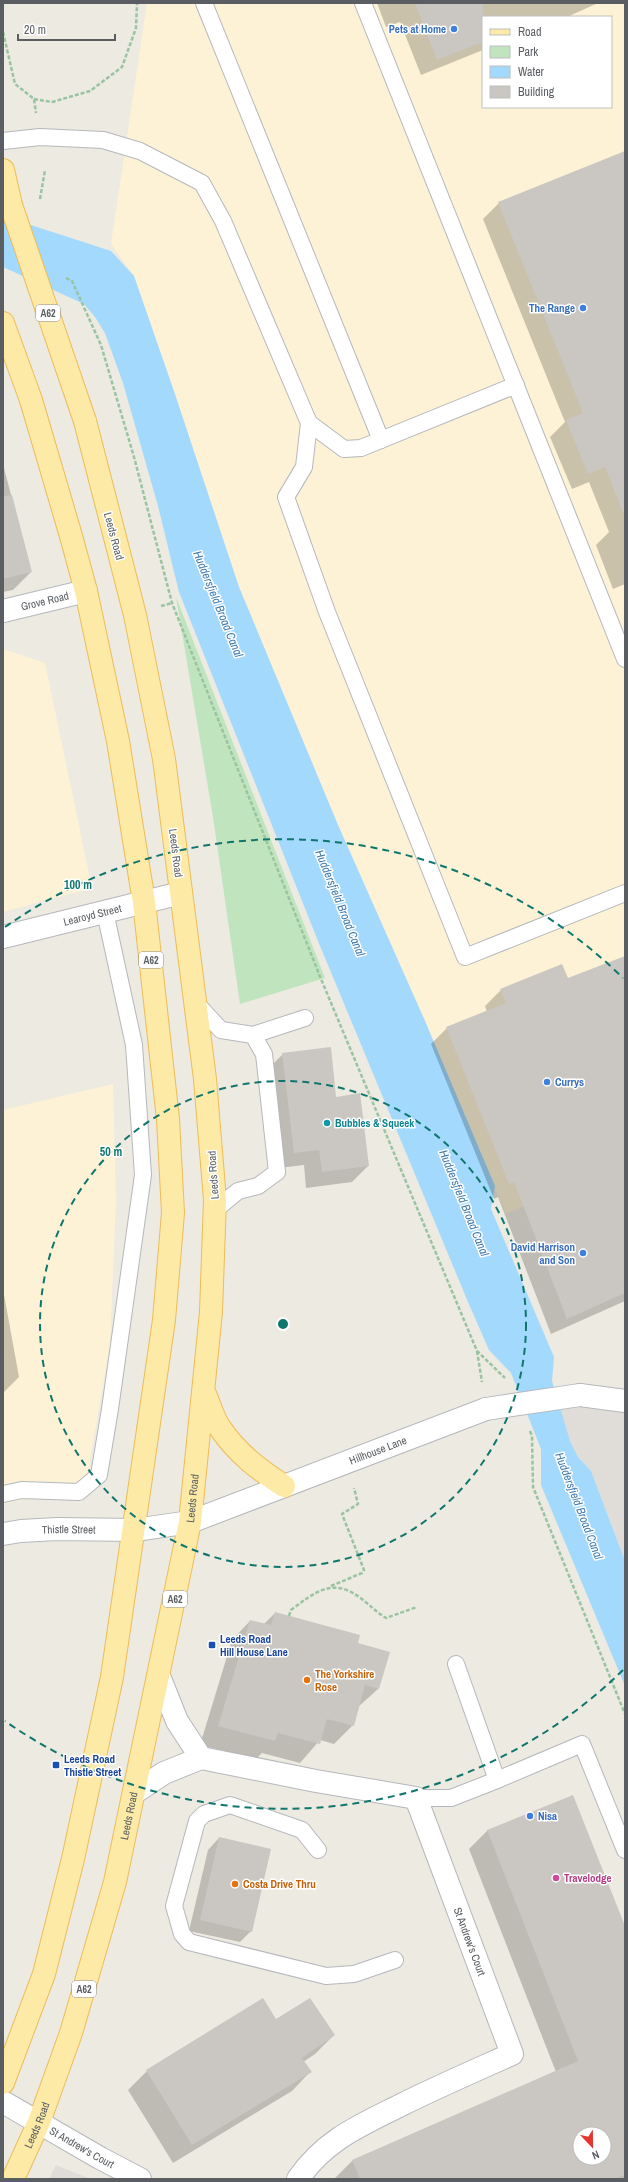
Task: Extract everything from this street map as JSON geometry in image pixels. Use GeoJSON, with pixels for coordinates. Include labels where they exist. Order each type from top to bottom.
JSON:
{"type":"FeatureCollection","features":[{"type":"Feature","properties":{"kind":"main road","name":"Leeds Road"},"geometry":{"type":"LineString","coordinates":[[3,170],[11,205],[84,421],[135,615],[164,759],[205,1079],[215,1210],[211,1312],[190,1522],[159,1676],[115,1882],[71,2033],[39,2122],[13,2179]]}},
{"type":"Feature","properties":{"kind":"main road","name":"A62"},"geometry":{"type":"LineString","coordinates":[[3,322],[30,400],[86,591],[118,741],[144,902],[168,1119],[173,1213],[164,1320],[135,1530],[112,1677],[73,1859],[44,1974],[3,2083]]}},
{"type":"Feature","properties":{"kind":"main road"},"geometry":{"type":"LineString","coordinates":[[204,1393],[219,1427],[240,1453],[261,1472],[284,1486]]}},
{"type":"Feature","properties":{"kind":"street","name":"Grove Road"},"geometry":{"type":"LineString","coordinates":[[3,611],[86,591]]}},
{"type":"Feature","properties":{"kind":"street","name":"Learoyd Street"},"geometry":{"type":"LineString","coordinates":[[3,937],[181,893]]}},
{"type":"Feature","properties":{"kind":"street","name":"Hillhouse Lane"},"geometry":{"type":"LineString","coordinates":[[135,1530],[190,1522],[486,1409],[580,1395],[625,1401]]}},
{"type":"Feature","properties":{"kind":"street","name":"Thistle Street"},"geometry":{"type":"LineString","coordinates":[[3,1534],[21,1530],[135,1530]]}},
{"type":"Feature","properties":{"kind":"street"},"geometry":{"type":"LineString","coordinates":[[159,1676],[177,1721],[201,1758]]}},
{"type":"Feature","properties":{"kind":"street"},"geometry":{"type":"LineString","coordinates":[[134,1793],[164,1773],[201,1758],[316,1781],[416,1798]]}},
{"type":"Feature","properties":{"kind":"street","name":"St Andrew's Court"},"geometry":{"type":"LineString","coordinates":[[298,2179],[309,2162],[344,2133],[446,2083],[512,2054],[416,1798]]}},
{"type":"Feature","properties":{"kind":"street","name":"St Andrew's Court"},"geometry":{"type":"LineString","coordinates":[[3,2102],[140,2179]]}},
{"type":"Feature","properties":{"kind":"lane"},"geometry":{"type":"LineString","coordinates":[[204,3],[381,440]]}},
{"type":"Feature","properties":{"kind":"lane"},"geometry":{"type":"LineString","coordinates":[[363,3],[625,659]]}},
{"type":"Feature","properties":{"kind":"lane"},"geometry":{"type":"LineString","coordinates":[[3,141],[40,137],[103,140],[140,151],[202,183],[224,221],[309,423],[304,467],[286,497],[327,612],[465,957],[625,893]]}},
{"type":"Feature","properties":{"kind":"lane"},"geometry":{"type":"LineString","coordinates":[[309,423],[344,449],[361,448],[516,385]]}},
{"type":"Feature","properties":{"kind":"lane"},"geometry":{"type":"LineString","coordinates":[[3,1494],[22,1490],[79,1492],[99,1475],[143,1175],[134,1045],[105,912]]}},
{"type":"Feature","properties":{"kind":"lane"},"geometry":{"type":"LineString","coordinates":[[195,1002],[221,1030],[253,1035],[305,1018]]}},
{"type":"Feature","properties":{"kind":"lane"},"geometry":{"type":"LineString","coordinates":[[215,1210],[238,1190],[258,1186],[277,1172],[264,1054],[253,1035]]}},
{"type":"Feature","properties":{"kind":"lane"},"geometry":{"type":"LineString","coordinates":[[456,1664],[497,1780]]}},
{"type":"Feature","properties":{"kind":"lane"},"geometry":{"type":"LineString","coordinates":[[416,1798],[451,1798],[582,1744],[625,1850]]}},
{"type":"Feature","properties":{"kind":"lane"},"geometry":{"type":"LineString","coordinates":[[318,1850],[302,1830],[261,1814],[230,1805],[204,1814],[197,1821],[174,1906],[182,1934],[189,1942],[326,1976],[354,1974],[395,1960]]}},
{"type":"Feature","properties":{"kind":"path"},"geometry":{"type":"LineString","coordinates":[[3,32],[15,84],[34,99],[52,102],[90,91],[122,67],[136,28],[137,3]]}},
{"type":"Feature","properties":{"kind":"path"},"geometry":{"type":"LineString","coordinates":[[34,99],[40,137]]}},
{"type":"Feature","properties":{"kind":"path"},"geometry":{"type":"LineString","coordinates":[[38,205],[45,170]]}},
{"type":"Feature","properties":{"kind":"path"},"geometry":{"type":"LineString","coordinates":[[172,603],[321,979],[477,1351],[509,1381]]}},
{"type":"Feature","properties":{"kind":"path"},"geometry":{"type":"LineString","coordinates":[[529,1429],[532,1436],[533,1487],[625,1714]]}},
{"type":"Feature","properties":{"kind":"path"},"geometry":{"type":"LineString","coordinates":[[289,1616],[291,1610],[309,1597],[362,1573],[364,1570],[342,1514],[358,1504],[345,1462]]}},
{"type":"Feature","properties":{"kind":"path"},"geometry":{"type":"LineString","coordinates":[[331,1586],[344,1588],[358,1596],[386,1618],[417,1607]]}},
{"type":"Feature","properties":{"kind":"shaded area"},"geometry":{"type":"Polygon","coordinates":[[[147,3],[625,3],[625,1162],[506,1214],[425,1021],[338,825],[239,587],[134,276],[111,244],[147,3]]]}},
{"type":"Feature","properties":{"kind":"shaded area"},"geometry":{"type":"Polygon","coordinates":[[[3,649],[45,663],[92,888],[3,912],[3,649]]]}},
{"type":"Feature","properties":{"kind":"shaded area"},"geometry":{"type":"Polygon","coordinates":[[[113,1084],[116,1200],[110,1345],[84,1495],[32,1498],[3,1504],[3,1110],[113,1084]]]}},
{"type":"Feature","properties":{"kind":"shaded area"},"geometry":{"type":"Polygon","coordinates":[[[590,1404],[625,1409],[625,1561],[591,1471],[578,1457],[552,1405],[590,1404]]]}},
{"type":"Feature","properties":{"kind":"shaded area"},"geometry":{"type":"Polygon","coordinates":[[[56,2165],[91,2179],[49,2179],[56,2165]]]}},
{"type":"Feature","properties":{"kind":"green space"},"geometry":{"type":"Polygon","coordinates":[[[176,597],[325,978],[240,1004],[213,817],[176,597]]]}},
{"type":"Feature","properties":{"kind":"water","name":"Huddersfield Broad Canal"},"geometry":{"type":"Polygon","coordinates":[[[3,216],[111,251],[134,276],[239,587],[338,825],[425,1021],[495,1186],[491,1209],[554,1357],[552,1381],[570,1441],[578,1457],[591,1471],[625,1561],[625,1686],[541,1485],[541,1449],[511,1373],[489,1350],[468,1302],[318,941],[179,592],[158,506],[123,383],[105,333],[95,317],[84,304],[3,267],[3,216]]]}},
{"type":"Feature","properties":{"kind":"building","name":"Pets at Home"},"geometry":{"type":"Polygon","coordinates":[[[415,3],[483,3],[482,42],[437,60],[415,3]]]}},
{"type":"Feature","properties":{"kind":"building","name":"The Range"},"geometry":{"type":"Polygon","coordinates":[[[625,151],[624,515],[605,467],[588,474],[566,420],[583,413],[498,202],[625,151]]]}},
{"type":"Feature","properties":{"kind":"building"},"geometry":{"type":"Polygon","coordinates":[[[12,495],[32,572],[3,579],[3,496],[12,495]]]}},
{"type":"Feature","properties":{"kind":"building","name":"Currys"},"geometry":{"type":"Polygon","coordinates":[[[625,956],[625,1293],[567,1319],[514,1182],[509,1184],[446,1027],[506,1003],[500,989],[562,964],[568,978],[625,956]]]}},
{"type":"Feature","properties":{"kind":"building","name":"Bubbles & Squeek"},"geometry":{"type":"Polygon","coordinates":[[[331,1047],[336,1097],[360,1093],[369,1166],[322,1172],[319,1150],[294,1153],[282,1053],[331,1047]]]}},
{"type":"Feature","properties":{"kind":"building","name":"The Yorkshire Rose"},"geometry":{"type":"Polygon","coordinates":[[[275,1612],[360,1635],[358,1643],[390,1652],[379,1689],[365,1685],[354,1726],[327,1719],[320,1744],[278,1733],[275,1741],[218,1726],[250,1620],[271,1625],[275,1612]]]}},
{"type":"Feature","properties":{"kind":"building"},"geometry":{"type":"Polygon","coordinates":[[[573,1795],[625,1926],[625,2175],[615,2179],[360,2179],[352,2160],[578,2061],[487,1830],[573,1795]]]}},
{"type":"Feature","properties":{"kind":"building","name":"Costa Drive Thru"},"geometry":{"type":"Polygon","coordinates":[[[219,1837],[271,1849],[252,1932],[200,1920],[219,1837]]]}},
{"type":"Feature","properties":{"kind":"building"},"geometry":{"type":"Polygon","coordinates":[[[263,1998],[276,2019],[310,1998],[335,2035],[302,2058],[312,2072],[192,2145],[146,2070],[263,1998]]]}},
{"type":"Feature","properties":{"kind":"place","name":"Pets at Home"},"geometry":{"type":"Point","coordinates":[454,29]}},
{"type":"Feature","properties":{"kind":"place","name":"The Range"},"geometry":{"type":"Point","coordinates":[583,308]}},
{"type":"Feature","properties":{"kind":"place","name":"Currys"},"geometry":{"type":"Point","coordinates":[547,1082]}},
{"type":"Feature","properties":{"kind":"place","name":"Bubbles & Squeek"},"geometry":{"type":"Point","coordinates":[327,1123]}},
{"type":"Feature","properties":{"kind":"place","name":"David Harrison and Son"},"geometry":{"type":"Point","coordinates":[583,1253]}},
{"type":"Feature","properties":{"kind":"place","name":"Leeds Road Hill House Lane"},"geometry":{"type":"Point","coordinates":[212,1645]}},
{"type":"Feature","properties":{"kind":"place","name":"The Yorkshire Rose"},"geometry":{"type":"Point","coordinates":[307,1680]}},
{"type":"Feature","properties":{"kind":"place","name":"Leeds Road Thistle Street"},"geometry":{"type":"Point","coordinates":[56,1765]}},
{"type":"Feature","properties":{"kind":"place","name":"Nisa"},"geometry":{"type":"Point","coordinates":[530,1816]}},
{"type":"Feature","properties":{"kind":"place","name":"Travelodge"},"geometry":{"type":"Point","coordinates":[556,1878]}},
{"type":"Feature","properties":{"kind":"place","name":"Costa Drive Thru"},"geometry":{"type":"Point","coordinates":[235,1884]}}]}
